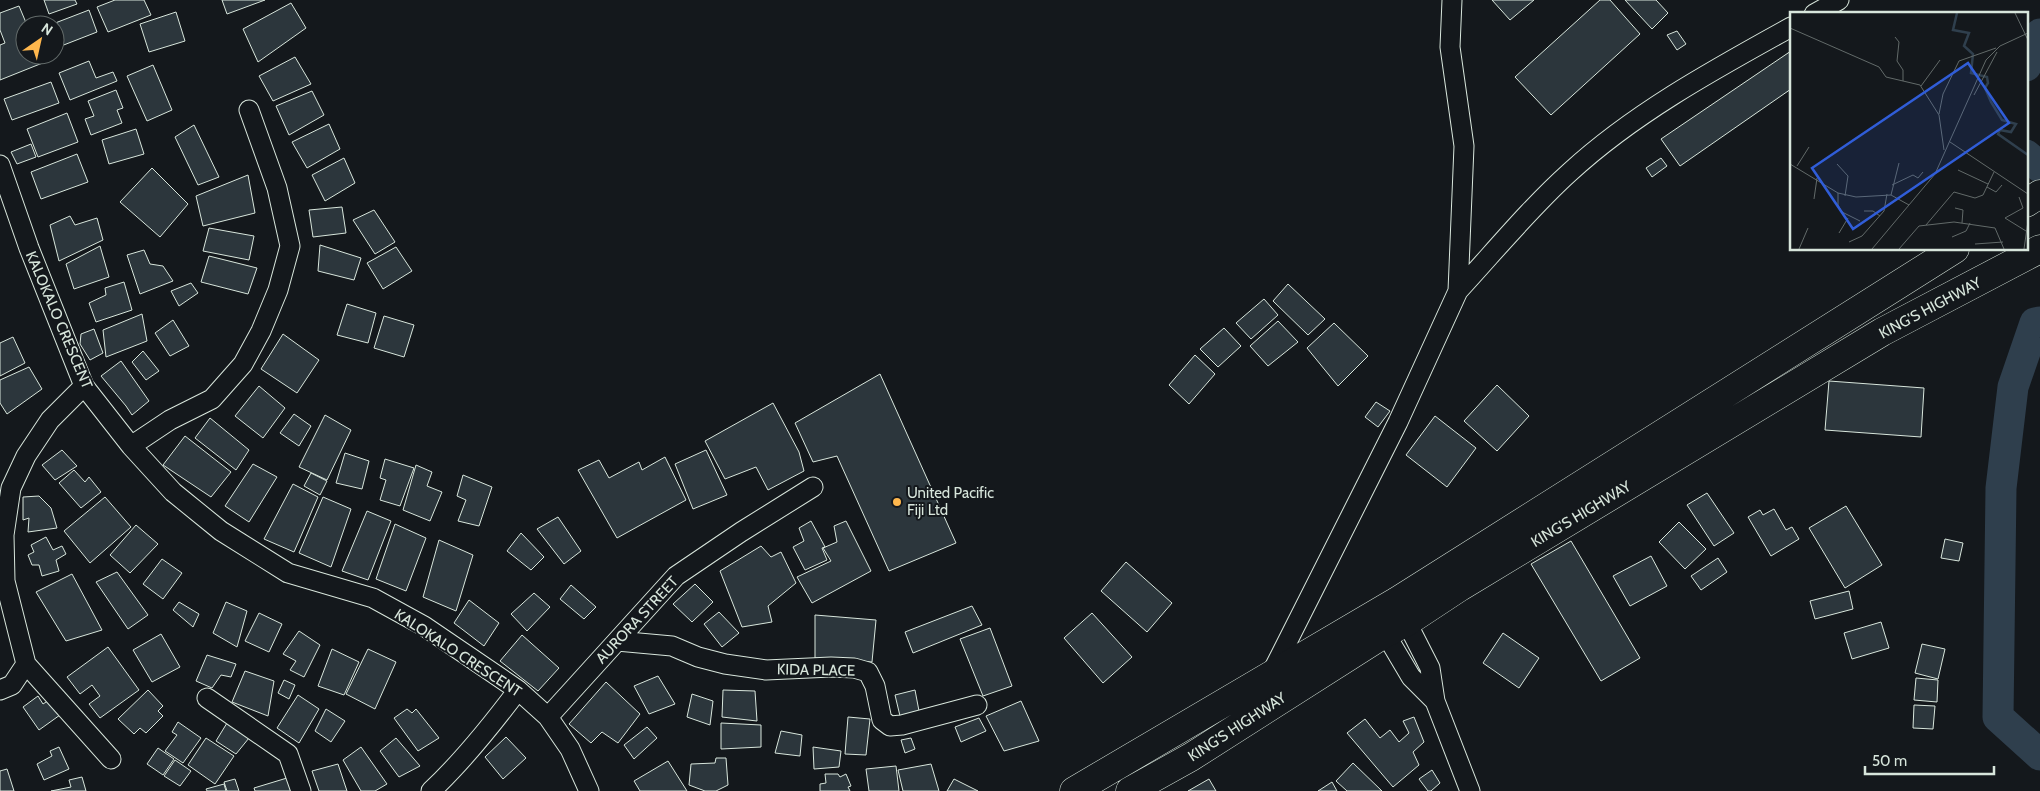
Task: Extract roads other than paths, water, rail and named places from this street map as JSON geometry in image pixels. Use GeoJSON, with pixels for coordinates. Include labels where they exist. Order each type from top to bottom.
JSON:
{"type":"FeatureCollection","features":[{"type":"Feature","properties":{"kind":"highway"},"geometry":{"type":"LineString","coordinates":[[2028,202],[2040,194]]}},
{"type":"Feature","properties":{"kind":"highway","name":"KING'S HIGHWAY"},"geometry":{"type":"LineString","coordinates":[[1130,791],[1192,758],[1390,618],[1953,250]]}},
{"type":"Feature","properties":{"kind":"highway","name":"KING'S HIGHWAY"},"geometry":{"type":"LineString","coordinates":[[1074,791],[1270,676],[1390,618],[1460,587],[1882,332],[2040,250]]}},
{"type":"Feature","properties":{"kind":"street"},"geometry":{"type":"LineString","coordinates":[[1452,0],[1450,47],[1464,146],[1458,291]]}},
{"type":"Feature","properties":{"kind":"street"},"geometry":{"type":"LineString","coordinates":[[1818,12],[1839,0]]}},
{"type":"Feature","properties":{"kind":"street"},"geometry":{"type":"LineString","coordinates":[[1270,676],[1398,422],[1458,291],[1569,172],[1619,131],[1697,81],[1790,28]]}},
{"type":"Feature","properties":{"kind":"street"},"geometry":{"type":"LineString","coordinates":[[131,446],[170,420],[212,399],[242,364],[261,331],[278,290],[290,246],[277,188],[249,110]]}},
{"type":"Feature","properties":{"kind":"street","name":"KALOKALO CRESCENT"},"geometry":{"type":"LineString","coordinates":[[0,165],[29,248],[84,386],[131,446],[173,492],[221,531],[288,573],[372,598],[424,626],[518,690],[548,717],[570,749],[589,791]]}},
{"type":"Feature","properties":{"kind":"street"},"geometry":{"type":"LineString","coordinates":[[84,386],[50,420],[26,456],[4,504],[5,581],[26,664],[111,759]]}},
{"type":"Feature","properties":{"kind":"street","name":"AURORA STREET"},"geometry":{"type":"LineString","coordinates":[[548,717],[676,576],[813,487]]}},
{"type":"Feature","properties":{"kind":"street"},"geometry":{"type":"LineString","coordinates":[[1390,618],[1430,668],[1435,701],[1470,791]]}},
{"type":"Feature","properties":{"kind":"street"},"geometry":{"type":"LineString","coordinates":[[1390,618],[1411,677],[1435,701]]}},
{"type":"Feature","properties":{"kind":"street","name":"KIDA PLACE"},"geometry":{"type":"LineString","coordinates":[[617,641],[672,646],[698,657],[725,664],[766,670],[831,667],[854,668],[868,672],[875,686],[882,720],[890,726],[902,725],[977,705]]}},
{"type":"Feature","properties":{"kind":"street"},"geometry":{"type":"LineString","coordinates":[[0,690],[12,685],[26,664]]}},
{"type":"Feature","properties":{"kind":"street"},"geometry":{"type":"LineString","coordinates":[[431,791],[454,769],[518,690]]}},
{"type":"Feature","properties":{"kind":"street"},"geometry":{"type":"LineString","coordinates":[[207,698],[288,754],[301,791]]}},
{"type":"Feature","properties":{"kind":"waterway"},"geometry":{"type":"LineString","coordinates":[[2028,61],[2040,34]]}},
{"type":"Feature","properties":{"kind":"waterway"},"geometry":{"type":"LineString","coordinates":[[2028,157],[2040,167]]}},
{"type":"Feature","properties":{"kind":"waterway"},"geometry":{"type":"LineString","coordinates":[[2040,322],[2035,323],[2013,387],[2001,488],[1998,717],[2040,755]]}},
{"type":"Feature","properties":{"kind":"place","name":"United Pacific Fiji Ltd"},"geometry":{"type":"Point","coordinates":[897,502]}}]}
